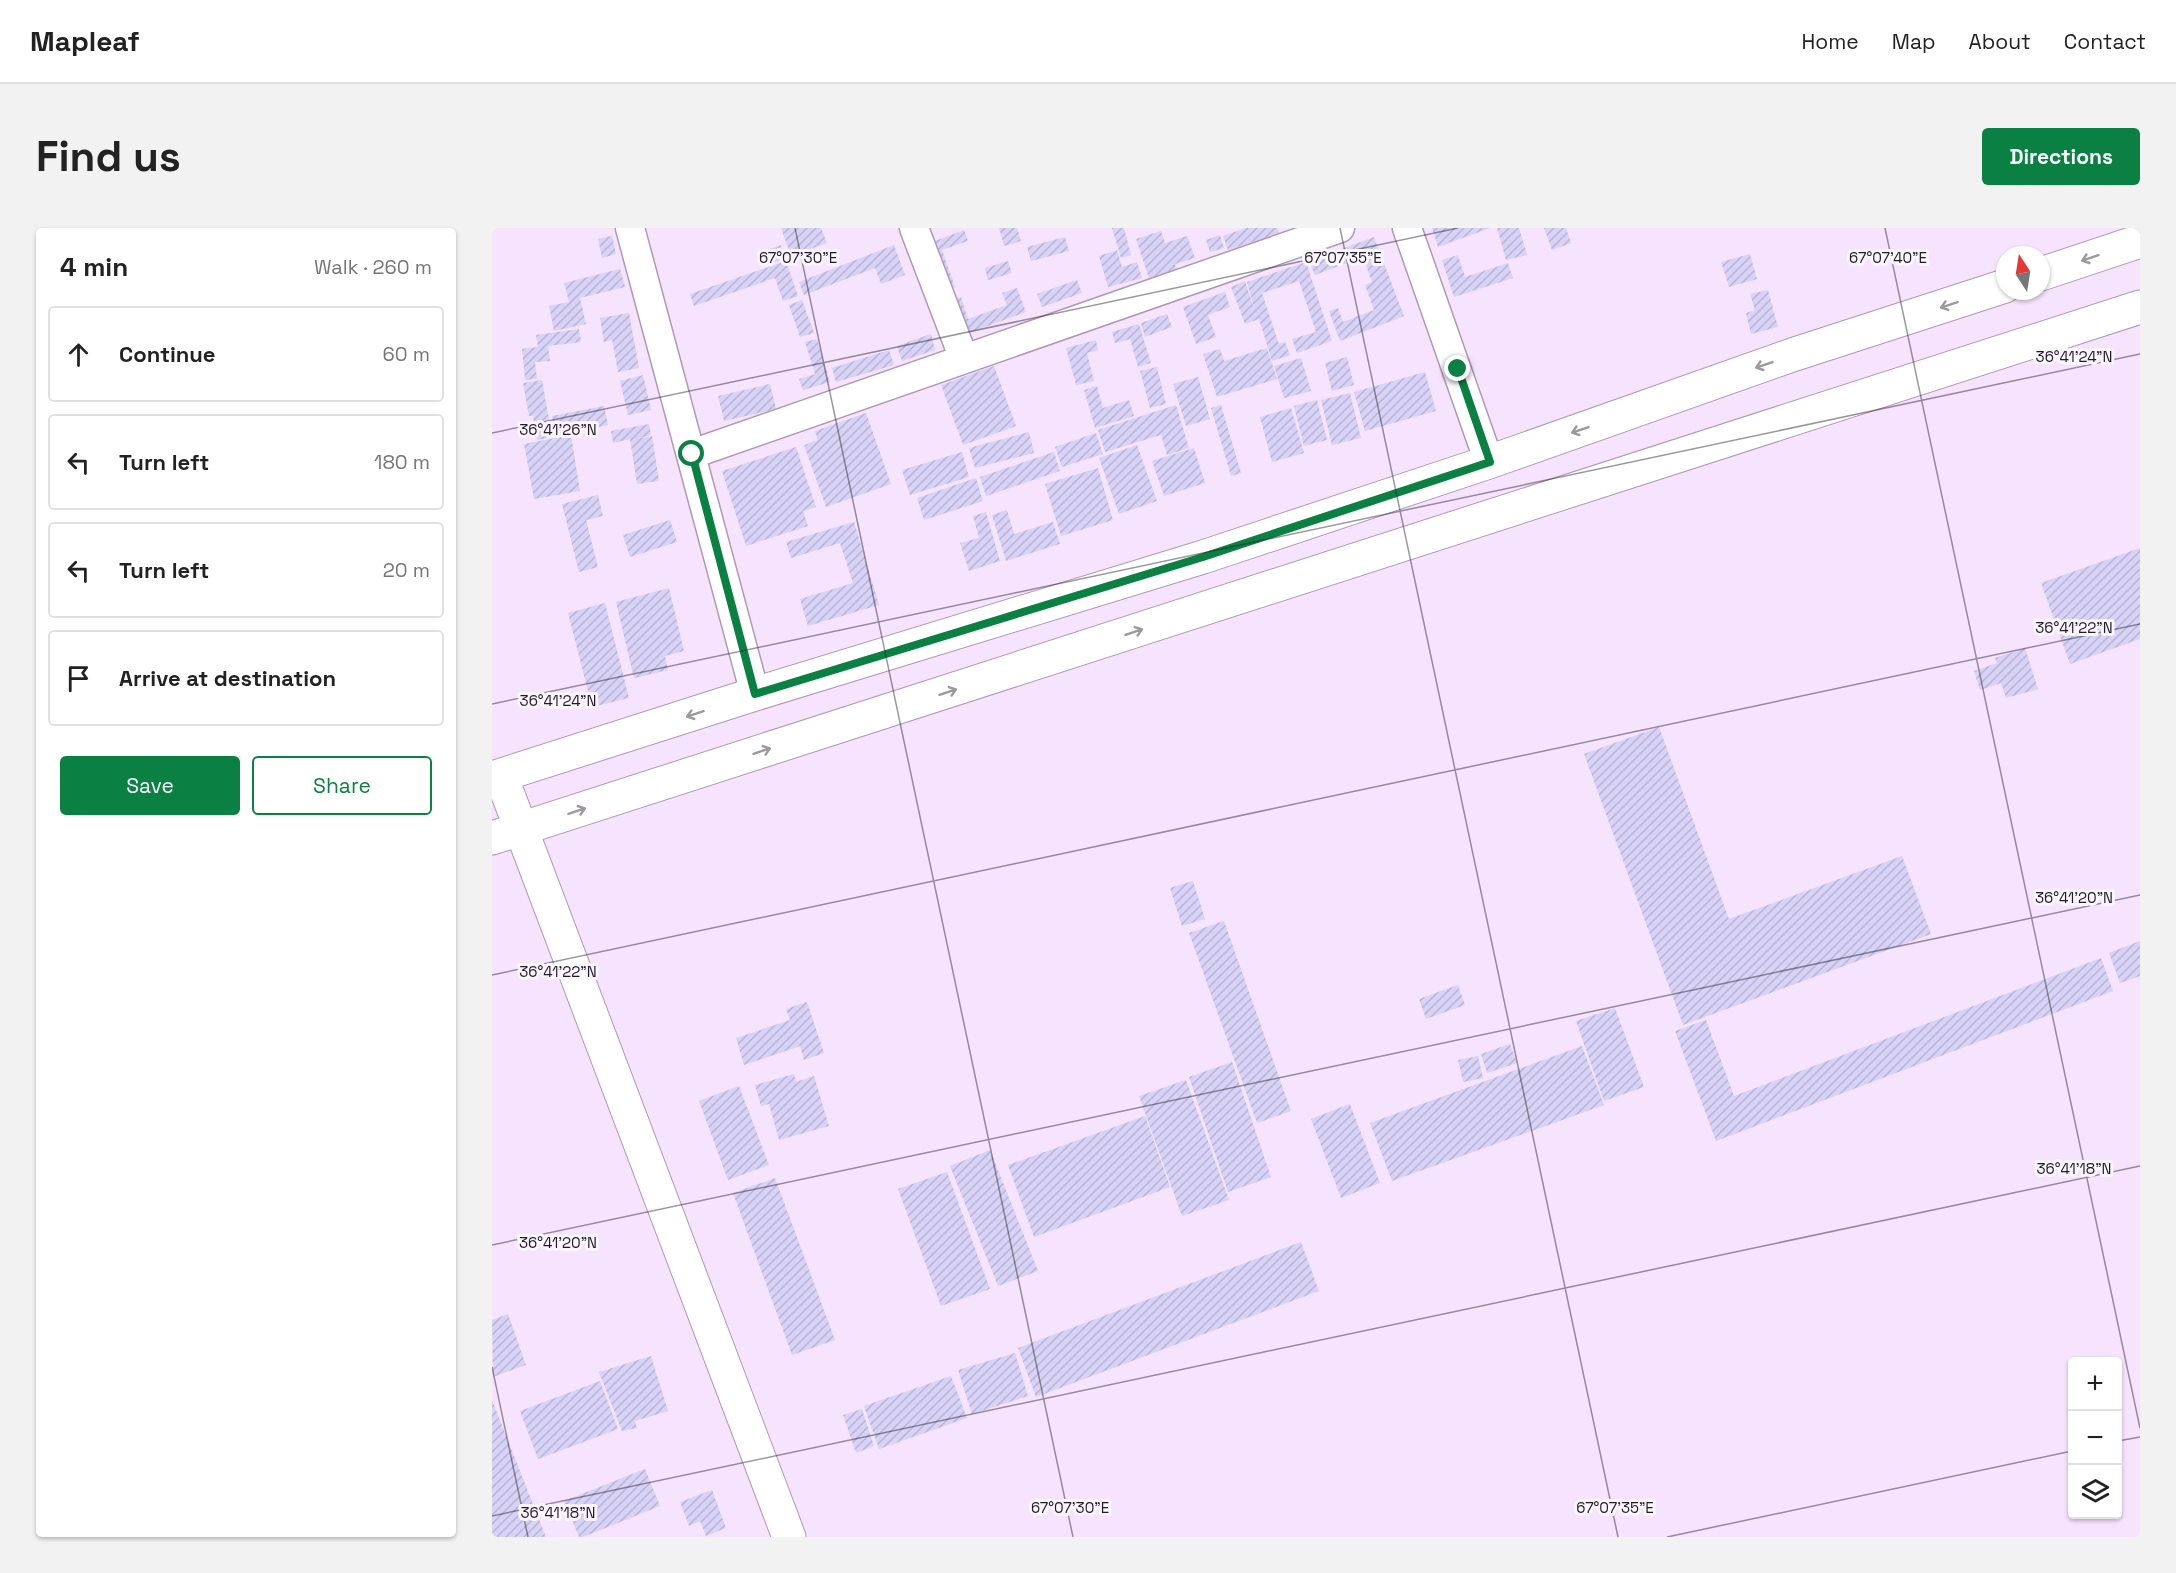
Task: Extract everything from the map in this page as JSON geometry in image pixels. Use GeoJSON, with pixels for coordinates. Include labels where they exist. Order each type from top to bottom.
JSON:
{"type":"FeatureCollection","features":[{"type":"Feature","properties":{"kind":"street"},"geometry":{"type":"LineString","coordinates":[[630,228],[755,694]]}},
{"type":"Feature","properties":{"kind":"street"},"geometry":{"type":"LineString","coordinates":[[914,228],[964,359]]}},
{"type":"Feature","properties":{"kind":"street"},"geometry":{"type":"LineString","coordinates":[[692,454],[964,359],[1291,236],[1340,228]]}},
{"type":"Feature","properties":{"kind":"street"},"geometry":{"type":"LineString","coordinates":[[1407,228],[1490,462]]}},
{"type":"Feature","properties":{"kind":"street"},"geometry":{"type":"LineString","coordinates":[[2050,270],[2136,237]]}},
{"type":"Feature","properties":{"kind":"street"},"geometry":{"type":"LineString","coordinates":[[789,1537],[507,833],[497,777],[755,694],[1203,557],[1490,462],[1792,355],[1996,289]]}},
{"type":"Feature","properties":{"kind":"street"},"geometry":{"type":"LineString","coordinates":[[507,833],[2140,307]]}},
{"type":"Feature","properties":{"kind":"building"},"geometry":{"type":"Polygon","coordinates":[[[781,228],[821,228],[827,243],[791,256],[781,228]]]}},
{"type":"Feature","properties":{"kind":"building"},"geometry":{"type":"Polygon","coordinates":[[[999,228],[1017,228],[1021,241],[1004,246],[999,228]]]}},
{"type":"Feature","properties":{"kind":"building"},"geometry":{"type":"Polygon","coordinates":[[[1112,228],[1124,228],[1131,255],[1121,258],[1112,228]]]}},
{"type":"Feature","properties":{"kind":"building"},"geometry":{"type":"Polygon","coordinates":[[[1246,228],[1277,228],[1279,233],[1228,250],[1223,236],[1246,228]]]}},
{"type":"Feature","properties":{"kind":"building"},"geometry":{"type":"Polygon","coordinates":[[[1432,228],[1490,228],[1438,247],[1432,228]]]}},
{"type":"Feature","properties":{"kind":"building"},"geometry":{"type":"Polygon","coordinates":[[[1497,228],[1519,228],[1527,255],[1506,260],[1497,228]]]}},
{"type":"Feature","properties":{"kind":"building"},"geometry":{"type":"Polygon","coordinates":[[[1544,228],[1566,228],[1571,243],[1552,250],[1544,228]]]}},
{"type":"Feature","properties":{"kind":"building"},"geometry":{"type":"Polygon","coordinates":[[[964,230],[968,241],[942,250],[955,287],[943,291],[927,244],[964,230]]]}},
{"type":"Feature","properties":{"kind":"building"},"geometry":{"type":"Polygon","coordinates":[[[1161,231],[1165,243],[1187,236],[1195,258],[1175,264],[1177,269],[1149,278],[1136,239],[1161,231]]]}},
{"type":"Feature","properties":{"kind":"building"},"geometry":{"type":"Polygon","coordinates":[[[1220,235],[1224,248],[1210,252],[1206,240],[1220,235]]]}},
{"type":"Feature","properties":{"kind":"building"},"geometry":{"type":"Polygon","coordinates":[[[612,236],[616,254],[602,258],[598,239],[612,236]]]}},
{"type":"Feature","properties":{"kind":"building"},"geometry":{"type":"Polygon","coordinates":[[[1065,237],[1069,251],[1031,261],[1027,247],[1065,237]]]}},
{"type":"Feature","properties":{"kind":"building"},"geometry":{"type":"Polygon","coordinates":[[[1374,237],[1404,316],[1340,341],[1329,311],[1338,308],[1343,322],[1374,310],[1365,285],[1372,282],[1363,257],[1315,275],[1309,261],[1374,237]]]}},
{"type":"Feature","properties":{"kind":"building"},"geometry":{"type":"Polygon","coordinates":[[[781,245],[785,259],[763,266],[758,253],[781,245]]]}},
{"type":"Feature","properties":{"kind":"building"},"geometry":{"type":"Polygon","coordinates":[[[894,245],[905,275],[881,284],[875,268],[804,295],[799,282],[894,245]]]}},
{"type":"Feature","properties":{"kind":"building"},"geometry":{"type":"Polygon","coordinates":[[[1117,250],[1122,267],[1137,262],[1142,278],[1108,287],[1099,256],[1117,250]]]}},
{"type":"Feature","properties":{"kind":"building"},"geometry":{"type":"Polygon","coordinates":[[[1750,254],[1757,279],[1729,287],[1721,262],[1750,254]]]}},
{"type":"Feature","properties":{"kind":"building"},"geometry":{"type":"Polygon","coordinates":[[[1458,255],[1465,277],[1508,263],[1513,278],[1454,297],[1442,260],[1458,255]]]}},
{"type":"Feature","properties":{"kind":"building"},"geometry":{"type":"Polygon","coordinates":[[[786,261],[798,296],[783,301],[775,278],[694,306],[690,294],[786,261]]]}},
{"type":"Feature","properties":{"kind":"building"},"geometry":{"type":"Polygon","coordinates":[[[1008,261],[1012,273],[988,280],[985,268],[1008,261]]]}},
{"type":"Feature","properties":{"kind":"building"},"geometry":{"type":"Polygon","coordinates":[[[1306,262],[1332,341],[1297,353],[1292,339],[1316,332],[1299,281],[1262,293],[1279,344],[1285,342],[1290,355],[1272,361],[1259,319],[1245,324],[1231,287],[1245,281],[1255,311],[1247,282],[1306,262]]]}},
{"type":"Feature","properties":{"kind":"building"},"geometry":{"type":"Polygon","coordinates":[[[620,269],[625,287],[580,298],[586,324],[554,331],[549,306],[569,302],[564,283],[620,269]]]}},
{"type":"Feature","properties":{"kind":"building"},"geometry":{"type":"Polygon","coordinates":[[[1077,280],[1082,293],[1042,307],[1037,294],[1077,280]]]}},
{"type":"Feature","properties":{"kind":"building"},"geometry":{"type":"Polygon","coordinates":[[[1017,288],[1026,312],[963,335],[950,301],[961,297],[968,319],[1007,305],[1002,293],[1017,288]]]}},
{"type":"Feature","properties":{"kind":"building"},"geometry":{"type":"Polygon","coordinates":[[[1768,290],[1778,327],[1751,334],[1746,313],[1755,310],[1750,294],[1768,290]]]}},
{"type":"Feature","properties":{"kind":"building"},"geometry":{"type":"Polygon","coordinates":[[[1225,292],[1230,307],[1208,315],[1216,337],[1196,344],[1183,307],[1225,292]]]}},
{"type":"Feature","properties":{"kind":"building"},"geometry":{"type":"Polygon","coordinates":[[[802,300],[814,333],[800,337],[789,305],[802,300]]]}},
{"type":"Feature","properties":{"kind":"building"},"geometry":{"type":"Polygon","coordinates":[[[629,313],[639,368],[618,372],[612,340],[604,342],[600,318],[629,313]]]}},
{"type":"Feature","properties":{"kind":"building"},"geometry":{"type":"Polygon","coordinates":[[[1167,314],[1172,327],[1145,337],[1141,323],[1167,314]]]}},
{"type":"Feature","properties":{"kind":"building"},"geometry":{"type":"Polygon","coordinates":[[[1139,324],[1151,363],[1138,367],[1130,339],[1115,343],[1112,332],[1139,324]]]}},
{"type":"Feature","properties":{"kind":"building"},"geometry":{"type":"Polygon","coordinates":[[[579,329],[581,342],[548,346],[550,361],[535,362],[537,379],[525,380],[522,349],[538,347],[536,335],[579,329]]]}},
{"type":"Feature","properties":{"kind":"building"},"geometry":{"type":"Polygon","coordinates":[[[931,334],[935,350],[902,361],[897,346],[931,334]]]}},
{"type":"Feature","properties":{"kind":"building"},"geometry":{"type":"Polygon","coordinates":[[[817,339],[830,382],[803,390],[799,379],[815,374],[805,342],[817,339]]]}},
{"type":"Feature","properties":{"kind":"building"},"geometry":{"type":"Polygon","coordinates":[[[1096,340],[1098,350],[1087,353],[1094,381],[1076,385],[1066,348],[1096,340]]]}},
{"type":"Feature","properties":{"kind":"building"},"geometry":{"type":"Polygon","coordinates":[[[1267,348],[1277,379],[1217,397],[1203,354],[1220,349],[1224,361],[1267,348]]]}},
{"type":"Feature","properties":{"kind":"building"},"geometry":{"type":"Polygon","coordinates":[[[889,350],[894,365],[836,382],[832,368],[889,350]]]}},
{"type":"Feature","properties":{"kind":"building"},"geometry":{"type":"Polygon","coordinates":[[[1347,357],[1354,385],[1332,391],[1325,363],[1347,357]]]}},
{"type":"Feature","properties":{"kind":"building"},"geometry":{"type":"Polygon","coordinates":[[[1301,358],[1311,391],[1284,398],[1274,366],[1301,358]]]}},
{"type":"Feature","properties":{"kind":"building"},"geometry":{"type":"Polygon","coordinates":[[[994,366],[1016,426],[963,445],[941,385],[994,366]]]}},
{"type":"Feature","properties":{"kind":"building"},"geometry":{"type":"Polygon","coordinates":[[[1157,367],[1166,404],[1150,408],[1140,371],[1157,367]]]}},
{"type":"Feature","properties":{"kind":"building"},"geometry":{"type":"Polygon","coordinates":[[[1425,372],[1436,411],[1365,431],[1354,392],[1425,372]]]}},
{"type":"Feature","properties":{"kind":"building"},"geometry":{"type":"Polygon","coordinates":[[[643,375],[651,410],[628,415],[620,381],[643,375]]]}},
{"type":"Feature","properties":{"kind":"building"},"geometry":{"type":"Polygon","coordinates":[[[1198,377],[1210,419],[1186,426],[1173,384],[1198,377]]]}},
{"type":"Feature","properties":{"kind":"building"},"geometry":{"type":"Polygon","coordinates":[[[542,380],[552,437],[537,440],[533,416],[529,416],[523,383],[542,380]]]}},
{"type":"Feature","properties":{"kind":"building"},"geometry":{"type":"Polygon","coordinates":[[[770,384],[776,409],[724,421],[718,396],[770,384]]]}},
{"type":"Feature","properties":{"kind":"building"},"geometry":{"type":"Polygon","coordinates":[[[1097,386],[1103,408],[1129,400],[1134,416],[1095,428],[1084,390],[1097,386]]]}},
{"type":"Feature","properties":{"kind":"building"},"geometry":{"type":"Polygon","coordinates":[[[1350,393],[1361,438],[1332,445],[1321,400],[1350,393]]]}},
{"type":"Feature","properties":{"kind":"building"},"geometry":{"type":"Polygon","coordinates":[[[1317,400],[1327,440],[1304,446],[1294,406],[1317,400]]]}},
{"type":"Feature","properties":{"kind":"building"},"geometry":{"type":"Polygon","coordinates":[[[1176,405],[1189,448],[1167,455],[1161,435],[1105,452],[1098,430],[1176,405]]]}},
{"type":"Feature","properties":{"kind":"building"},"geometry":{"type":"Polygon","coordinates":[[[1221,405],[1241,473],[1231,476],[1211,408],[1221,405]]]}},
{"type":"Feature","properties":{"kind":"building"},"geometry":{"type":"Polygon","coordinates":[[[604,406],[608,425],[556,436],[552,416],[604,406]]]}},
{"type":"Feature","properties":{"kind":"building"},"geometry":{"type":"Polygon","coordinates":[[[1291,408],[1304,453],[1272,462],[1260,417],[1291,408]]]}},
{"type":"Feature","properties":{"kind":"building"},"geometry":{"type":"Polygon","coordinates":[[[866,413],[891,484],[826,507],[804,445],[818,440],[815,431],[866,413]]]}},
{"type":"Feature","properties":{"kind":"building"},"geometry":{"type":"Polygon","coordinates":[[[649,424],[651,435],[636,439],[652,436],[659,481],[637,484],[630,439],[613,443],[611,431],[649,424]]]}},
{"type":"Feature","properties":{"kind":"building"},"geometry":{"type":"Polygon","coordinates":[[[1029,432],[1034,453],[975,468],[969,448],[1029,432]]]}},
{"type":"Feature","properties":{"kind":"building"},"geometry":{"type":"Polygon","coordinates":[[[1096,433],[1103,454],[1062,467],[1055,447],[1096,433]]]}},
{"type":"Feature","properties":{"kind":"building"},"geometry":{"type":"Polygon","coordinates":[[[571,435],[580,491],[534,499],[524,444],[571,435]]]}},
{"type":"Feature","properties":{"kind":"building"},"geometry":{"type":"Polygon","coordinates":[[[1137,445],[1157,501],[1119,514],[1099,458],[1137,445]]]}},
{"type":"Feature","properties":{"kind":"building"},"geometry":{"type":"Polygon","coordinates":[[[796,447],[816,507],[803,511],[808,526],[746,546],[722,471],[796,447]]]}},
{"type":"Feature","properties":{"kind":"building"},"geometry":{"type":"Polygon","coordinates":[[[1194,448],[1205,483],[1164,496],[1152,461],[1194,448]]]}},
{"type":"Feature","properties":{"kind":"building"},"geometry":{"type":"Polygon","coordinates":[[[962,452],[969,477],[910,495],[902,470],[962,452]]]}},
{"type":"Feature","properties":{"kind":"building"},"geometry":{"type":"Polygon","coordinates":[[[1054,452],[1060,471],[986,496],[980,477],[1054,452]]]}},
{"type":"Feature","properties":{"kind":"building"},"geometry":{"type":"Polygon","coordinates":[[[1098,468],[1113,520],[1061,536],[1045,484],[1098,468]]]}},
{"type":"Feature","properties":{"kind":"building"},"geometry":{"type":"Polygon","coordinates":[[[976,478],[983,501],[924,520],[917,498],[976,478]]]}},
{"type":"Feature","properties":{"kind":"building"},"geometry":{"type":"Polygon","coordinates":[[[598,495],[603,516],[586,520],[598,567],[579,572],[562,504],[598,495]]]}},
{"type":"Feature","properties":{"kind":"building"},"geometry":{"type":"Polygon","coordinates":[[[1007,510],[1014,534],[1053,522],[1060,544],[1006,561],[992,515],[1007,510]]]}},
{"type":"Feature","properties":{"kind":"building"},"geometry":{"type":"Polygon","coordinates":[[[986,512],[1000,561],[969,571],[960,543],[979,538],[973,516],[986,512]]]}},
{"type":"Feature","properties":{"kind":"building"},"geometry":{"type":"Polygon","coordinates":[[[670,520],[677,542],[630,557],[623,535],[670,520]]]}},
{"type":"Feature","properties":{"kind":"building"},"geometry":{"type":"Polygon","coordinates":[[[854,522],[879,605],[808,626],[800,599],[853,583],[840,543],[791,558],[786,542],[854,522]]]}},
{"type":"Feature","properties":{"kind":"building"},"geometry":{"type":"Polygon","coordinates":[[[2140,548],[2140,639],[2070,664],[2041,583],[2140,548]]]}},
{"type":"Feature","properties":{"kind":"building"},"geometry":{"type":"Polygon","coordinates":[[[669,588],[684,651],[665,656],[668,670],[634,678],[616,602],[669,588]]]}},
{"type":"Feature","properties":{"kind":"building"},"geometry":{"type":"Polygon","coordinates":[[[605,603],[629,698],[592,707],[568,613],[605,603]]]}},
{"type":"Feature","properties":{"kind":"building"},"geometry":{"type":"Polygon","coordinates":[[[2025,648],[2038,689],[2006,698],[2001,683],[1980,690],[1974,671],[1997,663],[1995,658],[2025,648]]]}},
{"type":"Feature","properties":{"kind":"building"},"geometry":{"type":"Polygon","coordinates":[[[1659,727],[1729,919],[1902,856],[1931,934],[1683,1025],[1584,754],[1659,727]]]}},
{"type":"Feature","properties":{"kind":"building"},"geometry":{"type":"Polygon","coordinates":[[[1193,881],[1205,919],[1182,926],[1170,888],[1193,881]]]}},
{"type":"Feature","properties":{"kind":"building"},"geometry":{"type":"Polygon","coordinates":[[[1224,921],[1291,1111],[1257,1123],[1189,933],[1224,921]]]}},
{"type":"Feature","properties":{"kind":"building"},"geometry":{"type":"Polygon","coordinates":[[[2140,941],[2140,976],[2120,983],[2109,953],[2140,941]]]}},
{"type":"Feature","properties":{"kind":"building"},"geometry":{"type":"Polygon","coordinates":[[[2101,958],[2113,991],[1716,1141],[1675,1031],[1706,1020],[1734,1096],[2101,958]]]}},
{"type":"Feature","properties":{"kind":"building"},"geometry":{"type":"Polygon","coordinates":[[[1458,985],[1465,1005],[1426,1019],[1419,999],[1458,985]]]}},
{"type":"Feature","properties":{"kind":"building"},"geometry":{"type":"Polygon","coordinates":[[[807,1002],[824,1053],[804,1060],[800,1046],[744,1065],[736,1038],[790,1020],[786,1009],[807,1002]]]}},
{"type":"Feature","properties":{"kind":"building"},"geometry":{"type":"Polygon","coordinates":[[[1615,1008],[1644,1087],[1604,1101],[1576,1021],[1615,1008]]]}},
{"type":"Feature","properties":{"kind":"building"},"geometry":{"type":"Polygon","coordinates":[[[1510,1044],[1517,1063],[1487,1073],[1481,1054],[1510,1044]]]}},
{"type":"Feature","properties":{"kind":"building"},"geometry":{"type":"Polygon","coordinates":[[[1582,1046],[1604,1105],[1392,1181],[1370,1123],[1582,1046]]]}},
{"type":"Feature","properties":{"kind":"building"},"geometry":{"type":"Polygon","coordinates":[[[1478,1056],[1483,1078],[1463,1082],[1458,1060],[1478,1056]]]}},
{"type":"Feature","properties":{"kind":"building"},"geometry":{"type":"Polygon","coordinates":[[[1232,1062],[1271,1177],[1228,1192],[1189,1077],[1232,1062]]]}},
{"type":"Feature","properties":{"kind":"building"},"geometry":{"type":"Polygon","coordinates":[[[794,1074],[796,1082],[814,1076],[829,1126],[779,1140],[769,1104],[761,1106],[755,1085],[794,1074]]]}},
{"type":"Feature","properties":{"kind":"building"},"geometry":{"type":"Polygon","coordinates":[[[1186,1080],[1229,1200],[1182,1216],[1139,1096],[1186,1080]]]}},
{"type":"Feature","properties":{"kind":"building"},"geometry":{"type":"Polygon","coordinates":[[[739,1086],[769,1165],[728,1180],[699,1101],[739,1086]]]}},
{"type":"Feature","properties":{"kind":"building"},"geometry":{"type":"Polygon","coordinates":[[[1350,1104],[1380,1183],[1341,1198],[1311,1119],[1350,1104]]]}},
{"type":"Feature","properties":{"kind":"building"},"geometry":{"type":"Polygon","coordinates":[[[1145,1116],[1170,1187],[1034,1237],[1008,1165],[1145,1116]]]}},
{"type":"Feature","properties":{"kind":"building"},"geometry":{"type":"Polygon","coordinates":[[[990,1150],[1038,1271],[998,1286],[950,1166],[990,1150]]]}},
{"type":"Feature","properties":{"kind":"building"},"geometry":{"type":"Polygon","coordinates":[[[947,1172],[990,1289],[941,1306],[898,1189],[947,1172]]]}},
{"type":"Feature","properties":{"kind":"building"},"geometry":{"type":"Polygon","coordinates":[[[775,1178],[835,1340],[792,1355],[733,1193],[775,1178]]]}},
{"type":"Feature","properties":{"kind":"building"},"geometry":{"type":"Polygon","coordinates":[[[1301,1242],[1319,1291],[1036,1397],[1018,1348],[1301,1242]]]}},
{"type":"Feature","properties":{"kind":"building"},"geometry":{"type":"Polygon","coordinates":[[[508,1314],[526,1365],[493,1377],[492,1320],[508,1314]]]}},
{"type":"Feature","properties":{"kind":"building"},"geometry":{"type":"Polygon","coordinates":[[[1015,1353],[1028,1396],[972,1414],[958,1370],[1015,1353]]]}},
{"type":"Feature","properties":{"kind":"building"},"geometry":{"type":"Polygon","coordinates":[[[651,1356],[668,1411],[635,1421],[637,1428],[622,1431],[599,1372],[651,1356]]]}},
{"type":"Feature","properties":{"kind":"building"},"geometry":{"type":"Polygon","coordinates":[[[951,1376],[967,1418],[879,1449],[864,1406],[951,1376]]]}},
{"type":"Feature","properties":{"kind":"building"},"geometry":{"type":"Polygon","coordinates":[[[600,1381],[618,1429],[538,1459],[520,1411],[600,1381]]]}},
{"type":"Feature","properties":{"kind":"building"},"geometry":{"type":"Polygon","coordinates":[[[492,1400],[546,1537],[492,1537],[492,1400]]]}},
{"type":"Feature","properties":{"kind":"building"},"geometry":{"type":"Polygon","coordinates":[[[862,1409],[874,1446],[856,1453],[843,1415],[862,1409]]]}},
{"type":"Feature","properties":{"kind":"building"},"geometry":{"type":"Polygon","coordinates":[[[645,1469],[660,1506],[579,1537],[564,1501],[645,1469]]]}},
{"type":"Feature","properties":{"kind":"building"},"geometry":{"type":"Polygon","coordinates":[[[712,1490],[726,1528],[706,1536],[700,1521],[689,1526],[680,1502],[712,1490]]]}},
{"type":"Feature","properties":{"kind":"route"},"geometry":{"type":"LineString","coordinates":[[692,454],[755,694],[1203,557],[1490,462],[1458,369]]}}]}
